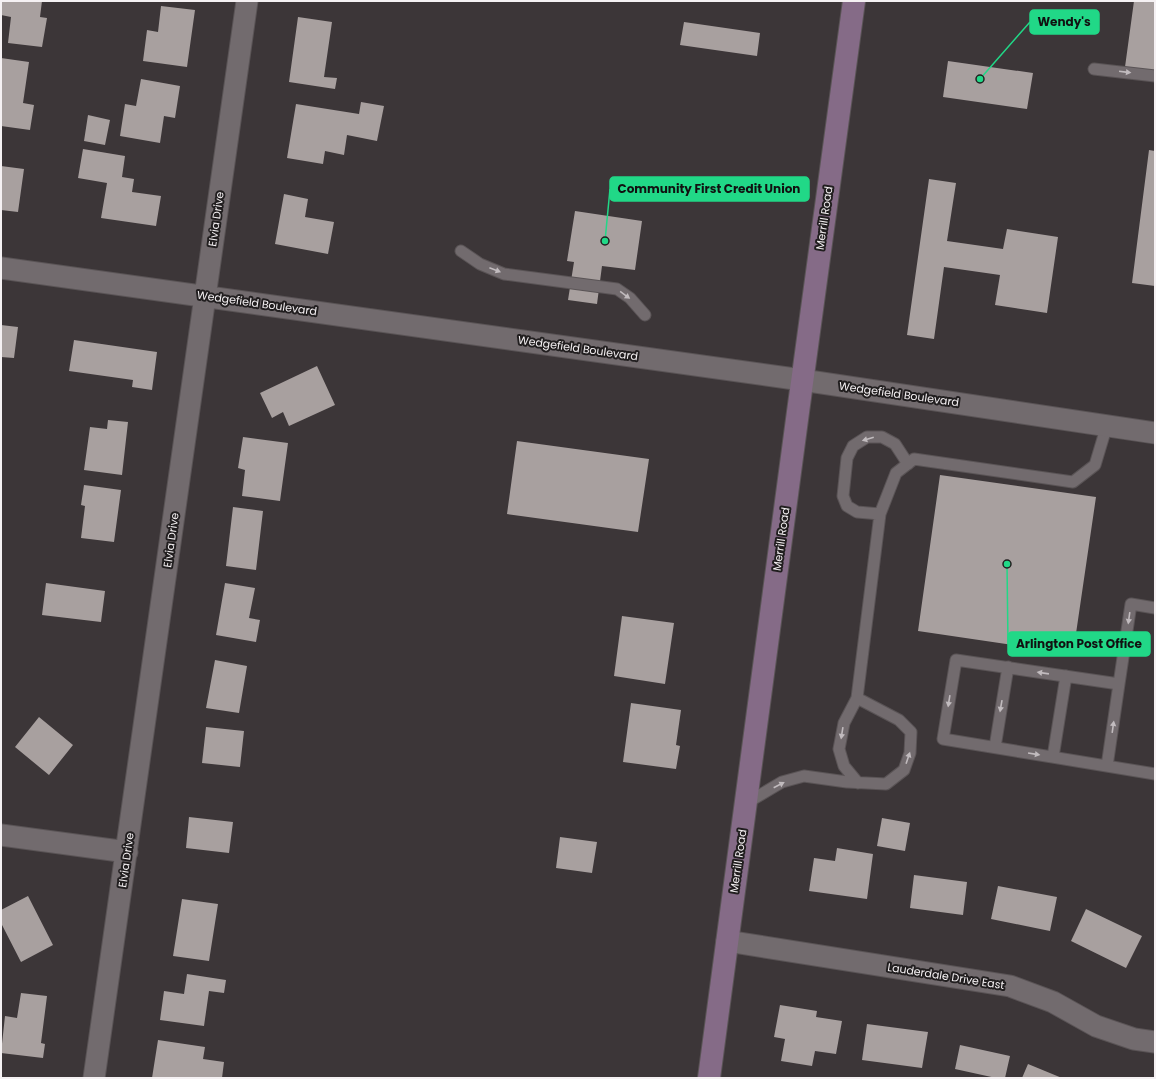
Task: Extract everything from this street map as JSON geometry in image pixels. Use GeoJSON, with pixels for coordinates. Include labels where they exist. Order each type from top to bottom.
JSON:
{"type":"FeatureCollection","features":[{"type":"Feature","properties":{"kind":"main road","name":"Merrill Road"},"geometry":{"type":"LineString","coordinates":[[709,1078],[854,1]]}},
{"type":"Feature","properties":{"kind":"street","name":"Elvia Drive"},"geometry":{"type":"LineString","coordinates":[[94,1078],[247,1]]}},
{"type":"Feature","properties":{"kind":"street","name":"Wedgefield Boulevard"},"geometry":{"type":"LineString","coordinates":[[1,268],[802,380],[1155,432]]}},
{"type":"Feature","properties":{"kind":"street"},"geometry":{"type":"LineString","coordinates":[[1,835],[127,852]]}},
{"type":"Feature","properties":{"kind":"street","name":"Lauderdale Drive East"},"geometry":{"type":"LineString","coordinates":[[727,941],[1010,986],[1053,1002],[1096,1026],[1134,1039],[1155,1042]]}},
{"type":"Feature","properties":{"kind":"lane"},"geometry":{"type":"LineString","coordinates":[[1094,69],[1155,76]]}},
{"type":"Feature","properties":{"kind":"lane"},"geometry":{"type":"LineString","coordinates":[[461,251],[480,264],[504,274],[617,289],[630,298],[645,315]]}},
{"type":"Feature","properties":{"kind":"lane"},"geometry":{"type":"LineString","coordinates":[[858,783],[844,766],[840,749],[844,723],[857,698],[880,514],[896,473],[914,459],[1073,482],[1095,465],[1107,425]]}},
{"type":"Feature","properties":{"kind":"lane"},"geometry":{"type":"LineString","coordinates":[[880,514],[857,512],[848,506],[843,496],[847,458],[853,446],[867,437],[882,437],[895,444],[908,464]]}},
{"type":"Feature","properties":{"kind":"lane"},"geometry":{"type":"LineString","coordinates":[[1107,766],[1131,604],[1155,608]]}},
{"type":"Feature","properties":{"kind":"lane"},"geometry":{"type":"LineString","coordinates":[[1119,684],[956,660],[944,739],[1155,774]]}},
{"type":"Feature","properties":{"kind":"lane"},"geometry":{"type":"LineString","coordinates":[[994,747],[1008,667]]}},
{"type":"Feature","properties":{"kind":"lane"},"geometry":{"type":"LineString","coordinates":[[1053,757],[1066,676]]}},
{"type":"Feature","properties":{"kind":"lane"},"geometry":{"type":"LineString","coordinates":[[745,804],[782,782],[804,776],[858,783],[886,784],[904,770],[910,752],[911,732],[899,720],[857,698]]}},
{"type":"Feature","properties":{"kind":"building"},"geometry":{"type":"Polygon","coordinates":[[[2,1],[42,1],[40,17],[47,18],[42,47],[8,43],[11,17],[1,15],[2,1]]]}},
{"type":"Feature","properties":{"kind":"building"},"geometry":{"type":"Polygon","coordinates":[[[1134,1],[1155,1],[1155,71],[1125,67],[1134,1]]]}},
{"type":"Feature","properties":{"kind":"building"},"geometry":{"type":"Polygon","coordinates":[[[161,6],[195,10],[187,67],[143,61],[147,30],[158,32],[161,6]]]}},
{"type":"Feature","properties":{"kind":"building"},"geometry":{"type":"Polygon","coordinates":[[[298,17],[332,22],[324,77],[337,78],[335,89],[289,82],[298,17]]]}},
{"type":"Feature","properties":{"kind":"building"},"geometry":{"type":"Polygon","coordinates":[[[684,22],[760,33],[757,56],[680,45],[684,22]]]}},
{"type":"Feature","properties":{"kind":"building"},"geometry":{"type":"Polygon","coordinates":[[[1,58],[29,62],[23,103],[34,105],[30,130],[1,126],[1,58]]]}},
{"type":"Feature","properties":{"kind":"building"},"geometry":{"type":"Polygon","coordinates":[[[948,61],[1033,73],[1027,109],[943,97],[948,61]]]}},
{"type":"Feature","properties":{"kind":"building"},"geometry":{"type":"Polygon","coordinates":[[[141,79],[180,86],[175,118],[164,116],[160,143],[120,136],[125,104],[136,106],[141,79]]]}},
{"type":"Feature","properties":{"kind":"building"},"geometry":{"type":"Polygon","coordinates":[[[361,102],[384,106],[377,141],[347,135],[344,155],[325,151],[323,164],[287,158],[296,104],[359,114],[361,102]]]}},
{"type":"Feature","properties":{"kind":"building"},"geometry":{"type":"Polygon","coordinates":[[[88,115],[110,120],[105,145],[84,141],[88,115]]]}},
{"type":"Feature","properties":{"kind":"building"},"geometry":{"type":"Polygon","coordinates":[[[83,149],[125,156],[122,177],[134,179],[132,192],[161,196],[156,226],[101,218],[107,183],[78,178],[83,149]]]}},
{"type":"Feature","properties":{"kind":"building"},"geometry":{"type":"Polygon","coordinates":[[[1149,150],[1155,151],[1155,286],[1132,283],[1149,150]]]}},
{"type":"Feature","properties":{"kind":"building"},"geometry":{"type":"Polygon","coordinates":[[[1,166],[24,169],[18,212],[1,210],[1,166]]]}},
{"type":"Feature","properties":{"kind":"building"},"geometry":{"type":"Polygon","coordinates":[[[929,179],[956,183],[947,241],[1003,249],[1007,229],[1058,237],[1047,313],[995,305],[1000,275],[944,267],[934,339],[907,335],[929,179]]]}},
{"type":"Feature","properties":{"kind":"building"},"geometry":{"type":"Polygon","coordinates":[[[284,194],[308,199],[305,217],[334,222],[328,254],[275,244],[284,194]]]}},
{"type":"Feature","properties":{"kind":"building"},"geometry":{"type":"Polygon","coordinates":[[[575,211],[642,221],[635,270],[602,266],[597,304],[568,300],[574,262],[567,261],[575,211]]]}},
{"type":"Feature","properties":{"kind":"building"},"geometry":{"type":"Polygon","coordinates":[[[1,325],[18,327],[14,358],[1,357],[1,325]]]}},
{"type":"Feature","properties":{"kind":"building"},"geometry":{"type":"Polygon","coordinates":[[[74,340],[157,352],[152,390],[132,387],[133,380],[69,371],[74,340]]]}},
{"type":"Feature","properties":{"kind":"building"},"geometry":{"type":"Polygon","coordinates":[[[317,366],[335,405],[289,426],[283,412],[272,418],[260,393],[317,366]]]}},
{"type":"Feature","properties":{"kind":"building"},"geometry":{"type":"Polygon","coordinates":[[[108,420],[128,422],[122,475],[84,470],[90,427],[107,429],[108,420]]]}},
{"type":"Feature","properties":{"kind":"building"},"geometry":{"type":"Polygon","coordinates":[[[243,437],[288,443],[280,501],[242,496],[245,470],[238,468],[243,437]]]}},
{"type":"Feature","properties":{"kind":"building"},"geometry":{"type":"Polygon","coordinates":[[[517,441],[649,459],[638,532],[507,514],[517,441]]]}},
{"type":"Feature","properties":{"kind":"building"},"geometry":{"type":"Polygon","coordinates":[[[940,475],[1096,497],[1073,654],[918,631],[940,475]]]}},
{"type":"Feature","properties":{"kind":"building"},"geometry":{"type":"Polygon","coordinates":[[[84,485],[121,490],[114,542],[81,538],[85,506],[81,505],[84,485]]]}},
{"type":"Feature","properties":{"kind":"building"},"geometry":{"type":"Polygon","coordinates":[[[233,507],[263,511],[256,570],[226,566],[233,507]]]}},
{"type":"Feature","properties":{"kind":"building"},"geometry":{"type":"Polygon","coordinates":[[[46,583],[105,591],[101,622],[42,615],[46,583]]]}},
{"type":"Feature","properties":{"kind":"building"},"geometry":{"type":"Polygon","coordinates":[[[225,583],[255,588],[249,618],[260,620],[256,642],[216,635],[225,583]]]}},
{"type":"Feature","properties":{"kind":"building"},"geometry":{"type":"Polygon","coordinates":[[[622,616],[674,623],[665,684],[614,676],[622,616]]]}},
{"type":"Feature","properties":{"kind":"building"},"geometry":{"type":"Polygon","coordinates":[[[215,660],[247,666],[239,713],[206,708],[215,660]]]}},
{"type":"Feature","properties":{"kind":"building"},"geometry":{"type":"Polygon","coordinates":[[[631,703],[681,710],[676,745],[680,746],[676,769],[623,762],[631,703]]]}},
{"type":"Feature","properties":{"kind":"building"},"geometry":{"type":"Polygon","coordinates":[[[39,717],[73,745],[49,775],[15,747],[39,717]]]}},
{"type":"Feature","properties":{"kind":"building"},"geometry":{"type":"Polygon","coordinates":[[[206,727],[244,731],[240,767],[202,763],[206,727]]]}},
{"type":"Feature","properties":{"kind":"building"},"geometry":{"type":"Polygon","coordinates":[[[189,817],[233,822],[229,853],[186,848],[189,817]]]}},
{"type":"Feature","properties":{"kind":"building"},"geometry":{"type":"Polygon","coordinates":[[[882,818],[910,823],[905,851],[877,846],[882,818]]]}},
{"type":"Feature","properties":{"kind":"building"},"geometry":{"type":"Polygon","coordinates":[[[560,837],[597,842],[592,873],[556,868],[560,837]]]}},
{"type":"Feature","properties":{"kind":"building"},"geometry":{"type":"Polygon","coordinates":[[[837,848],[873,854],[867,899],[809,891],[814,858],[835,861],[837,848]]]}},
{"type":"Feature","properties":{"kind":"building"},"geometry":{"type":"Polygon","coordinates":[[[914,875],[967,882],[963,915],[910,908],[914,875]]]}},
{"type":"Feature","properties":{"kind":"building"},"geometry":{"type":"Polygon","coordinates":[[[998,886],[1057,897],[1050,931],[991,919],[998,886]]]}},
{"type":"Feature","properties":{"kind":"building"},"geometry":{"type":"Polygon","coordinates":[[[28,896],[53,945],[21,962],[1,923],[1,910],[28,896]]]}},
{"type":"Feature","properties":{"kind":"building"},"geometry":{"type":"Polygon","coordinates":[[[182,899],[218,904],[209,961],[173,956],[182,899]]]}},
{"type":"Feature","properties":{"kind":"building"},"geometry":{"type":"Polygon","coordinates":[[[1086,909],[1142,936],[1126,968],[1071,941],[1086,909]]]}},
{"type":"Feature","properties":{"kind":"building"},"geometry":{"type":"Polygon","coordinates":[[[187,974],[226,980],[224,993],[209,991],[204,1026],[160,1020],[164,991],[184,994],[187,974]]]}},
{"type":"Feature","properties":{"kind":"building"},"geometry":{"type":"Polygon","coordinates":[[[21,993],[47,996],[41,1043],[45,1044],[43,1058],[1,1053],[5,1016],[17,1018],[21,993]]]}},
{"type":"Feature","properties":{"kind":"building"},"geometry":{"type":"Polygon","coordinates":[[[780,1005],[817,1011],[816,1017],[842,1021],[836,1054],[815,1051],[812,1066],[781,1061],[785,1039],[774,1037],[780,1005]]]}},
{"type":"Feature","properties":{"kind":"building"},"geometry":{"type":"Polygon","coordinates":[[[867,1024],[928,1032],[922,1068],[862,1060],[867,1024]]]}},
{"type":"Feature","properties":{"kind":"building"},"geometry":{"type":"Polygon","coordinates":[[[158,1040],[205,1047],[203,1059],[224,1062],[222,1078],[152,1078],[158,1040]]]}},
{"type":"Feature","properties":{"kind":"building"},"geometry":{"type":"Polygon","coordinates":[[[960,1045],[1010,1056],[1005,1078],[996,1078],[955,1069],[960,1045]]]}},
{"type":"Feature","properties":{"kind":"building"},"geometry":{"type":"Polygon","coordinates":[[[1028,1064],[1062,1078],[1022,1078],[1028,1064]]]}},
{"type":"Feature","properties":{"kind":"place","name":"Wendy's"},"geometry":{"type":"Point","coordinates":[980,79]}},
{"type":"Feature","properties":{"kind":"place","name":"Community First Credit Union"},"geometry":{"type":"Point","coordinates":[605,241]}},
{"type":"Feature","properties":{"kind":"place","name":"Arlington Post Office"},"geometry":{"type":"Point","coordinates":[1007,564]}}]}
